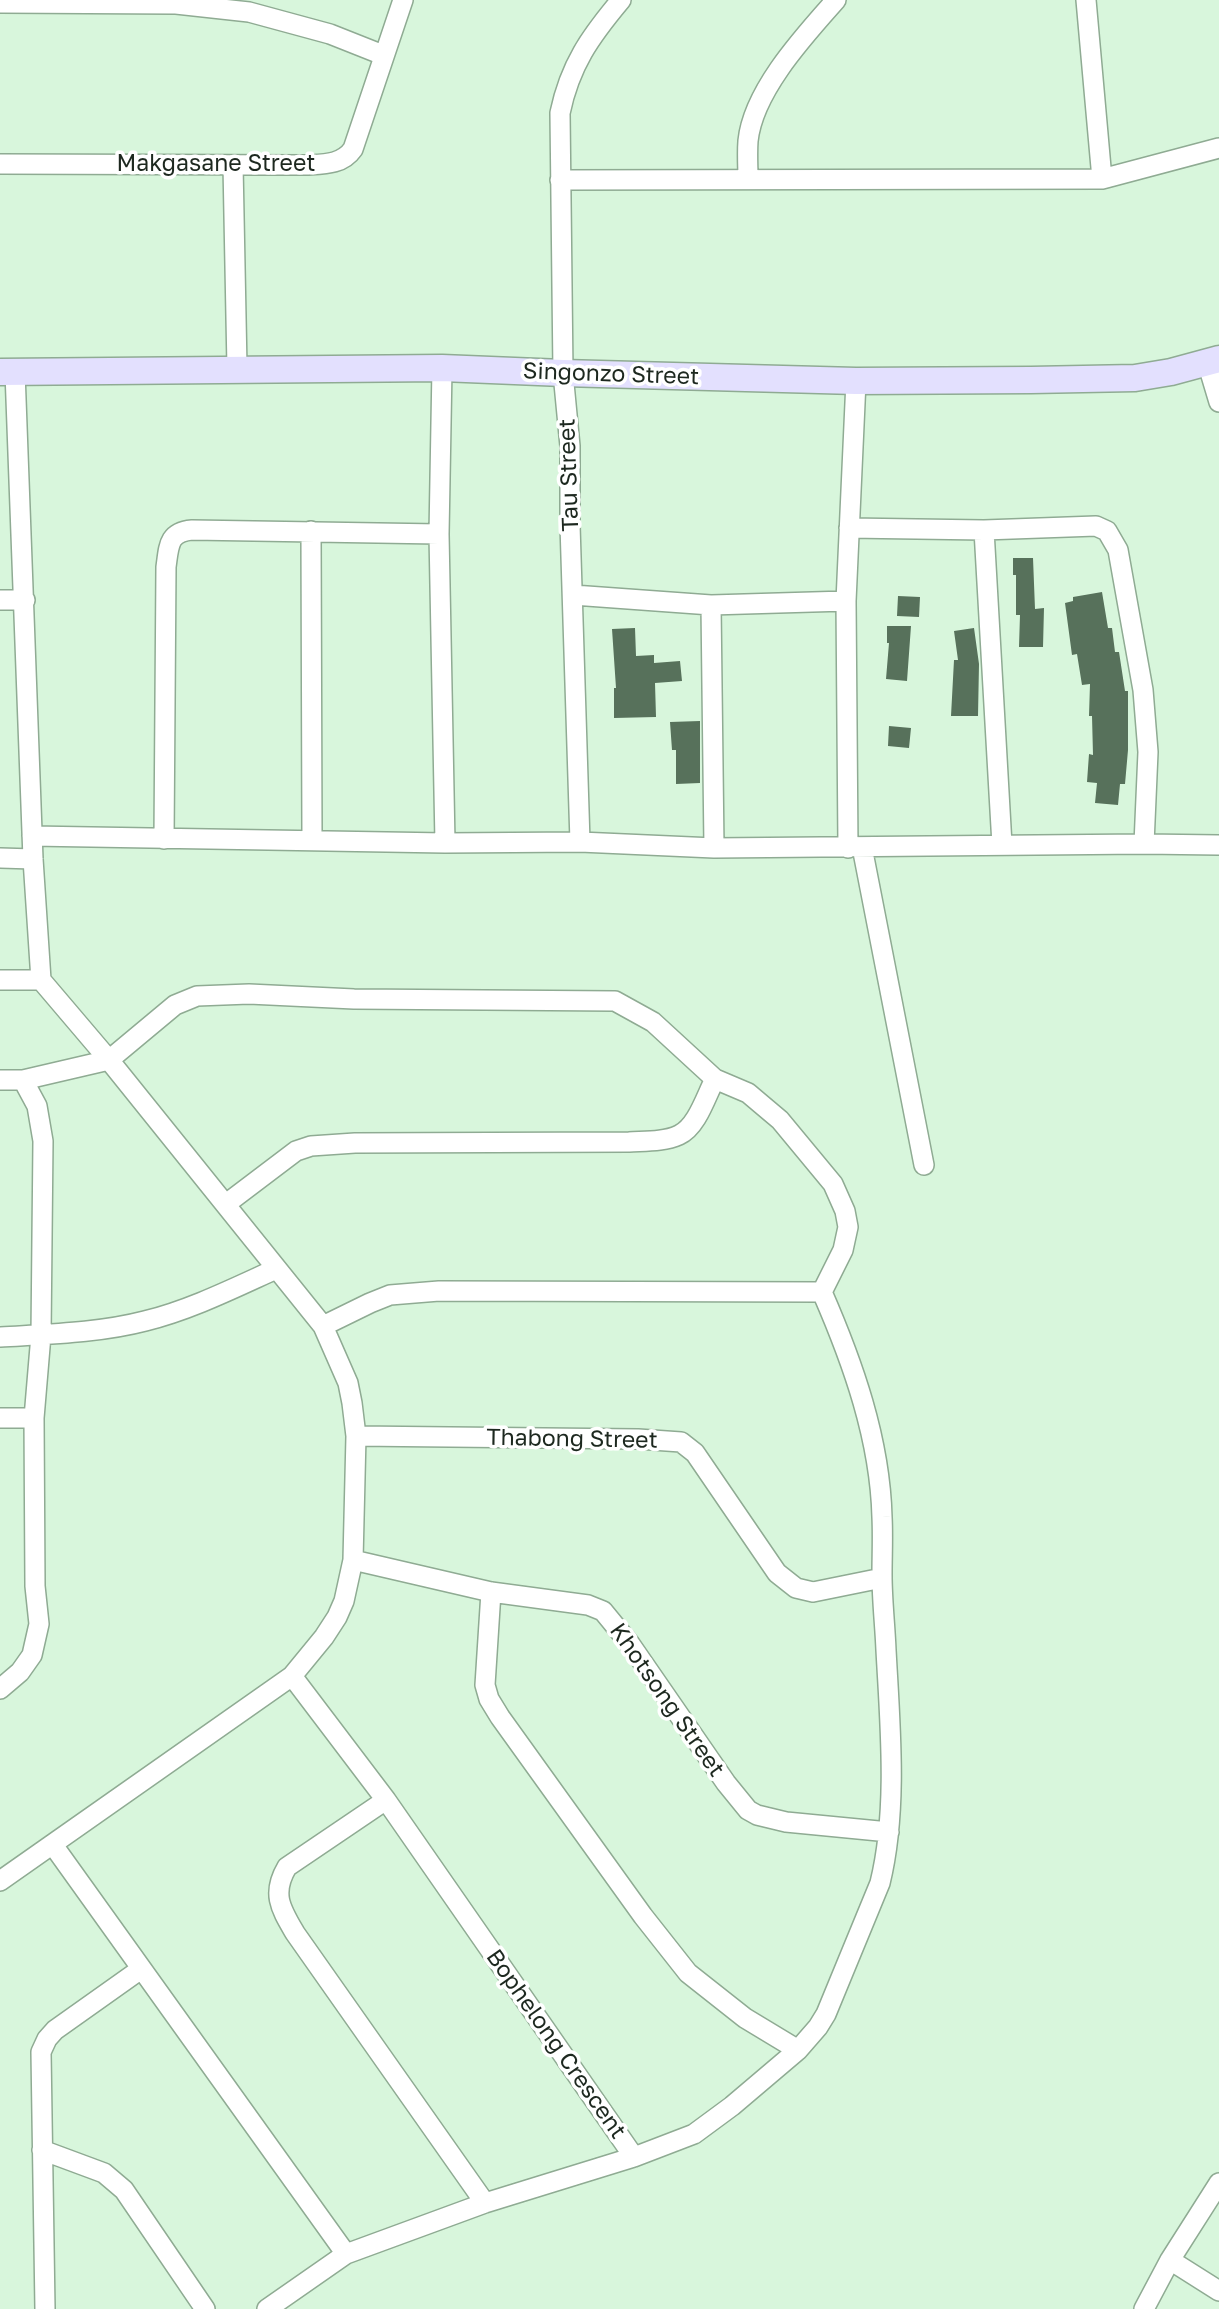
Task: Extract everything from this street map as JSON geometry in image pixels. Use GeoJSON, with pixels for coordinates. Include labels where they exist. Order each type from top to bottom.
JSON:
{"type":"FeatureCollection","features":[{"type":"Feature","properties":{"kind":"street","name":"Makgasane Street"},"geometry":{"type":"LineString","coordinates":[[0,164],[334,163],[347,157],[355,142],[403,0]]}},
{"type":"Feature","properties":{"kind":"street","name":"Tau Street"},"geometry":{"type":"LineString","coordinates":[[580,842],[570,446],[563,373],[560,113],[565,91],[592,35],[621,0]]}},
{"type":"Feature","properties":{"kind":"street"},"geometry":{"type":"LineString","coordinates":[[748,179],[748,139],[768,89],[786,58],[836,0]]}},
{"type":"Feature","properties":{"kind":"street"},"geometry":{"type":"LineString","coordinates":[[1086,0],[1102,179]]}},
{"type":"Feature","properties":{"kind":"street"},"geometry":{"type":"LineString","coordinates":[[0,2],[176,4],[249,12],[330,34],[383,55]]}},
{"type":"Feature","properties":{"kind":"street"},"geometry":{"type":"LineString","coordinates":[[560,180],[1102,179],[1219,148]]}},
{"type":"Feature","properties":{"kind":"street"},"geometry":{"type":"LineString","coordinates":[[233,165],[237,368]]}},
{"type":"Feature","properties":{"kind":"street"},"geometry":{"type":"LineString","coordinates":[[1213,360],[1219,402]]}},
{"type":"Feature","properties":{"kind":"street","name":"Singonzo Street"},"geometry":{"type":"LineString","coordinates":[[8,372],[442,368],[856,381],[1135,377],[1213,360]]}},
{"type":"Feature","properties":{"kind":"street"},"geometry":{"type":"LineString","coordinates":[[442,368],[439,534],[445,843]]}},
{"type":"Feature","properties":{"kind":"street"},"geometry":{"type":"LineString","coordinates":[[0,1881],[292,1676],[324,1637],[344,1601],[353,1560],[356,1436],[348,1383],[323,1326],[110,1060],[41,980],[32,836],[25,600],[8,372]]}},
{"type":"Feature","properties":{"kind":"street"},"geometry":{"type":"LineString","coordinates":[[856,381],[846,601],[855,848],[924,1165]]}},
{"type":"Feature","properties":{"kind":"street"},"geometry":{"type":"LineString","coordinates":[[849,528],[984,530],[1096,526],[1107,531],[1123,571],[1143,690],[1148,752],[1144,844]]}},
{"type":"Feature","properties":{"kind":"street"},"geometry":{"type":"LineString","coordinates":[[984,530],[1002,845]]}},
{"type":"Feature","properties":{"kind":"street"},"geometry":{"type":"LineString","coordinates":[[164,839],[166,567],[169,545],[175,535],[181,531],[439,534]]}},
{"type":"Feature","properties":{"kind":"street"},"geometry":{"type":"LineString","coordinates":[[311,531],[312,839]]}},
{"type":"Feature","properties":{"kind":"street"},"geometry":{"type":"LineString","coordinates":[[573,595],[710,605],[846,601]]}},
{"type":"Feature","properties":{"kind":"street"},"geometry":{"type":"LineString","coordinates":[[0,600],[25,600]]}},
{"type":"Feature","properties":{"kind":"street"},"geometry":{"type":"LineString","coordinates":[[710,605],[714,848]]}},
{"type":"Feature","properties":{"kind":"street"},"geometry":{"type":"LineString","coordinates":[[32,836],[445,843],[580,842],[714,848],[1219,845]]}},
{"type":"Feature","properties":{"kind":"street"},"geometry":{"type":"LineString","coordinates":[[0,858],[33,859]]}},
{"type":"Feature","properties":{"kind":"street"},"geometry":{"type":"LineString","coordinates":[[0,980],[41,980]]}},
{"type":"Feature","properties":{"kind":"street"},"geometry":{"type":"LineString","coordinates":[[0,1080],[23,1080],[110,1060],[175,1005],[197,996],[249,994],[354,999],[615,1001],[653,1022],[715,1079],[748,1093],[779,1120],[833,1184],[845,1211],[848,1227],[843,1250],[822,1292],[439,1290],[390,1295],[323,1326]]}},
{"type":"Feature","properties":{"kind":"street"},"geometry":{"type":"LineString","coordinates":[[226,1204],[284,1159],[311,1146],[355,1143],[629,1142],[680,1135],[691,1124],[715,1079]]}},
{"type":"Feature","properties":{"kind":"street"},"geometry":{"type":"LineString","coordinates":[[0,1689],[20,1672],[32,1655],[39,1624],[35,1586],[34,1418],[41,1335],[43,1141],[37,1106],[23,1080]]}},
{"type":"Feature","properties":{"kind":"street"},"geometry":{"type":"LineString","coordinates":[[0,1337],[41,1335],[148,1321],[276,1269]]}},
{"type":"Feature","properties":{"kind":"street","name":"Bophelong Crescent"},"geometry":{"type":"LineString","coordinates":[[292,1676],[386,1800],[634,2157],[694,2134],[798,2050],[826,2014],[880,1883],[888,1832],[891,1715],[882,1578],[883,1515],[873,1442],[858,1381],[822,1292]]}},
{"type":"Feature","properties":{"kind":"street"},"geometry":{"type":"LineString","coordinates":[[0,1418],[34,1418]]}},
{"type":"Feature","properties":{"kind":"street","name":"Thabong Street"},"geometry":{"type":"LineString","coordinates":[[356,1436],[638,1439],[681,1442],[695,1452],[777,1573],[796,1588],[813,1592],[882,1578]]}},
{"type":"Feature","properties":{"kind":"street","name":"Khotsong Street"},"geometry":{"type":"LineString","coordinates":[[353,1560],[491,1592],[588,1605],[603,1611],[630,1644],[726,1783],[748,1810],[786,1822],[888,1832]]}},
{"type":"Feature","properties":{"kind":"street"},"geometry":{"type":"LineString","coordinates":[[491,1592],[485,1685],[489,1699],[500,1717],[643,1916],[688,1973],[745,2018],[798,2050]]}},
{"type":"Feature","properties":{"kind":"street"},"geometry":{"type":"LineString","coordinates":[[386,1800],[287,1867],[279,1880],[278,1895],[295,1933],[485,2203]]}},
{"type":"Feature","properties":{"kind":"street"},"geometry":{"type":"LineString","coordinates":[[53,1845],[346,2254]]}},
{"type":"Feature","properties":{"kind":"street"},"geometry":{"type":"LineString","coordinates":[[44,2309],[41,2052],[55,2030],[141,1969]]}},
{"type":"Feature","properties":{"kind":"street"},"geometry":{"type":"LineString","coordinates":[[42,2150],[104,2173],[124,2190],[205,2309]]}},
{"type":"Feature","properties":{"kind":"street"},"geometry":{"type":"LineString","coordinates":[[267,2309],[346,2254],[485,2203],[634,2157]]}},
{"type":"Feature","properties":{"kind":"street"},"geometry":{"type":"LineString","coordinates":[[1144,2309],[1170,2260],[1219,2183]]}},
{"type":"Feature","properties":{"kind":"street"},"geometry":{"type":"LineString","coordinates":[[1170,2260],[1219,2291]]}},
{"type":"Feature","properties":{"kind":"building"},"geometry":{"type":"Polygon","coordinates":[[[1013,558],[1033,558],[1035,609],[1044,608],[1043,647],[1019,647],[1020,615],[1016,615],[1016,575],[1013,575],[1013,558]]]}},
{"type":"Feature","properties":{"kind":"building"},"geometry":{"type":"Polygon","coordinates":[[[1102,592],[1108,628],[1112,628],[1115,652],[1119,652],[1125,691],[1128,691],[1128,750],[1125,784],[1120,784],[1118,805],[1095,803],[1097,783],[1087,782],[1089,754],[1093,755],[1092,716],[1089,716],[1090,684],[1082,685],[1077,654],[1072,655],[1065,603],[1073,601],[1073,597],[1102,592]]]}},
{"type":"Feature","properties":{"kind":"building"},"geometry":{"type":"Polygon","coordinates":[[[898,596],[920,597],[919,617],[897,616],[898,596]]]}},
{"type":"Feature","properties":{"kind":"building"},"geometry":{"type":"Polygon","coordinates":[[[887,626],[911,626],[907,681],[886,679],[889,643],[887,626]]]}},
{"type":"Feature","properties":{"kind":"building"},"geometry":{"type":"Polygon","coordinates":[[[635,628],[636,656],[654,655],[654,663],[680,661],[682,681],[655,683],[656,717],[614,718],[616,688],[612,629],[635,628]]]}},
{"type":"Feature","properties":{"kind":"building"},"geometry":{"type":"Polygon","coordinates":[[[974,628],[979,664],[978,716],[951,716],[954,660],[958,660],[954,631],[974,628]]]}},
{"type":"Feature","properties":{"kind":"building"},"geometry":{"type":"Polygon","coordinates":[[[700,721],[700,783],[676,784],[676,750],[672,750],[670,722],[700,721]]]}},
{"type":"Feature","properties":{"kind":"building"},"geometry":{"type":"Polygon","coordinates":[[[889,726],[911,728],[909,748],[888,746],[889,726]]]}}]}
